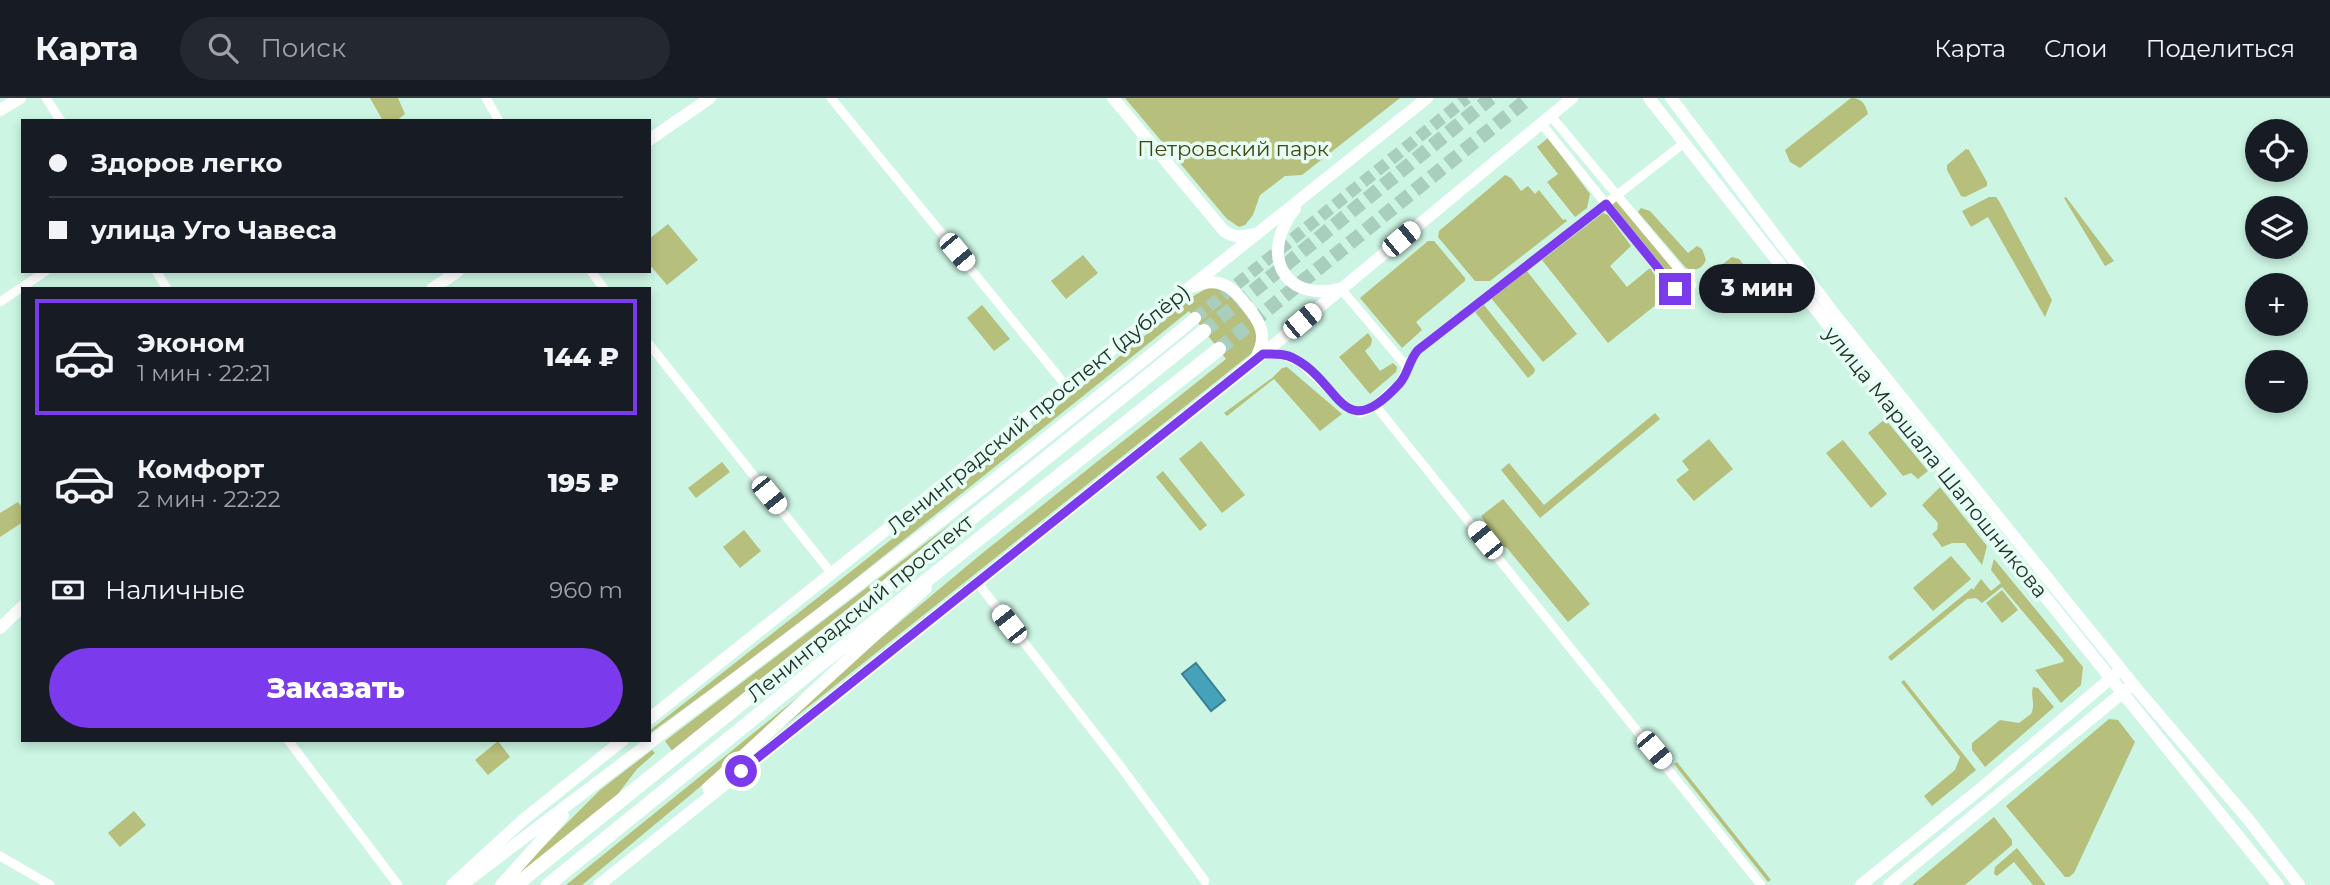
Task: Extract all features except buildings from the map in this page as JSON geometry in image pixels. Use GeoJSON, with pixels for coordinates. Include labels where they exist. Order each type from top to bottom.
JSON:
{"type":"FeatureCollection","features":[{"type":"Feature","properties":{"kind":"main road"},"geometry":{"type":"LineString","coordinates":[[0,110],[20,98]]}},
{"type":"Feature","properties":{"kind":"main road"},"geometry":{"type":"LineString","coordinates":[[651,139],[709,98]]}},
{"type":"Feature","properties":{"kind":"main road"},"geometry":{"type":"LineString","coordinates":[[1113,98],[1224,231],[1231,236],[1241,237],[1254,234]]}},
{"type":"Feature","properties":{"kind":"main road","name":"Ленинградский проспект (дублёр)"},"geometry":{"type":"LineString","coordinates":[[651,717],[1427,98]]}},
{"type":"Feature","properties":{"kind":"main road","name":"улица Маршала Шапошникова"},"geometry":{"type":"LineString","coordinates":[[1649,98],[1995,537],[2101,655]]}},
{"type":"Feature","properties":{"kind":"main road","name":"улица Маршала Шапошникова"},"geometry":{"type":"LineString","coordinates":[[1671,98],[1836,316],[2101,655]]}},
{"type":"Feature","properties":{"kind":"main road"},"geometry":{"type":"LineString","coordinates":[[599,885],[1263,354],[1558,109]]}},
{"type":"Feature","properties":{"kind":"main road"},"geometry":{"type":"LineString","coordinates":[[1311,190],[1280,229],[1277,258],[1286,275],[1301,288],[1318,292],[1341,289]]}},
{"type":"Feature","properties":{"kind":"main road"},"geometry":{"type":"LineString","coordinates":[[435,287],[455,273]]}},
{"type":"Feature","properties":{"kind":"main road"},"geometry":{"type":"LineString","coordinates":[[1185,291],[1208,282],[1217,282],[1236,292],[1258,320],[1263,335],[1260,351],[1247,366]]}},
{"type":"Feature","properties":{"kind":"main road","name":"Ленинградский проспект (дублёр)"},"geometry":{"type":"LineString","coordinates":[[651,740],[927,533],[1195,318]]}},
{"type":"Feature","properties":{"kind":"main road","name":"Ленинградский проспект"},"geometry":{"type":"LineString","coordinates":[[516,885],[1204,331]]}},
{"type":"Feature","properties":{"kind":"main road","name":"Ленинградский проспект"},"geometry":{"type":"LineString","coordinates":[[548,885],[817,667],[1219,349]]}},
{"type":"Feature","properties":{"kind":"main road"},"geometry":{"type":"LineString","coordinates":[[654,840],[758,740],[971,546]]}},
{"type":"Feature","properties":{"kind":"main road"},"geometry":{"type":"LineString","coordinates":[[0,628],[21,608]]}},
{"type":"Feature","properties":{"kind":"main road"},"geometry":{"type":"LineString","coordinates":[[2101,655],[2278,885]]}},
{"type":"Feature","properties":{"kind":"main road"},"geometry":{"type":"LineString","coordinates":[[1861,885],[2116,674]]}},
{"type":"Feature","properties":{"kind":"main road"},"geometry":{"type":"LineString","coordinates":[[1889,885],[2127,688]]}},
{"type":"Feature","properties":{"kind":"main road"},"geometry":{"type":"LineString","coordinates":[[2127,688],[2254,828],[2299,885]]}},
{"type":"Feature","properties":{"kind":"main road"},"geometry":{"type":"LineString","coordinates":[[452,885],[523,820],[620,742]]}},
{"type":"Feature","properties":{"kind":"main road","name":"Ленинградский проспект (дублёр)"},"geometry":{"type":"LineString","coordinates":[[462,885],[577,800],[649,742]]}},
{"type":"Feature","properties":{"kind":"main road"},"geometry":{"type":"LineString","coordinates":[[501,885],[577,800]]}},
{"type":"Feature","properties":{"kind":"street"},"geometry":{"type":"LineString","coordinates":[[46,98],[60,119]]}},
{"type":"Feature","properties":{"kind":"street"},"geometry":{"type":"LineString","coordinates":[[486,98],[498,119]]}},
{"type":"Feature","properties":{"kind":"street"},"geometry":{"type":"LineString","coordinates":[[831,98],[1067,387]]}},
{"type":"Feature","properties":{"kind":"street"},"geometry":{"type":"LineString","coordinates":[[1558,109],[1617,195],[1692,285]]}},
{"type":"Feature","properties":{"kind":"street"},"geometry":{"type":"LineString","coordinates":[[1558,109],[1606,204],[1680,296]]}},
{"type":"Feature","properties":{"kind":"street"},"geometry":{"type":"LineString","coordinates":[[1263,354],[1283,355],[1301,363],[1346,406],[1355,412],[1368,410],[1401,382],[1418,350],[1684,144]]}},
{"type":"Feature","properties":{"kind":"street"},"geometry":{"type":"LineString","coordinates":[[22,287],[43,273]]}},
{"type":"Feature","properties":{"kind":"street"},"geometry":{"type":"LineString","coordinates":[[0,302],[21,288]]}},
{"type":"Feature","properties":{"kind":"street"},"geometry":{"type":"LineString","coordinates":[[1341,289],[1407,367]]}},
{"type":"Feature","properties":{"kind":"street"},"geometry":{"type":"LineString","coordinates":[[651,347],[832,574]]}},
{"type":"Feature","properties":{"kind":"street"},"geometry":{"type":"LineString","coordinates":[[1375,405],[1761,885]]}},
{"type":"Feature","properties":{"kind":"street"},"geometry":{"type":"LineString","coordinates":[[977,582],[1121,767],[1205,881]]}},
{"type":"Feature","properties":{"kind":"street"},"geometry":{"type":"LineString","coordinates":[[290,742],[398,885]]}},
{"type":"Feature","properties":{"kind":"street"},"geometry":{"type":"LineString","coordinates":[[0,856],[50,885]]}},
{"type":"Feature","properties":{"kind":"green space"},"geometry":{"type":"Polygon","coordinates":[[[370,98],[398,98],[405,114],[399,119],[382,119],[370,98]]]}},
{"type":"Feature","properties":{"kind":"green space","name":"Петровский парк"},"geometry":{"type":"Polygon","coordinates":[[[1125,98],[1400,98],[1302,175],[1285,176],[1260,195],[1253,215],[1245,225],[1239,227],[1227,219],[1125,98]]]}},
{"type":"Feature","properties":{"kind":"green space"},"geometry":{"type":"Polygon","coordinates":[[[1851,98],[1862,102],[1868,114],[1800,168],[1790,162],[1785,150],[1851,98]]]}},
{"type":"Feature","properties":{"kind":"green space"},"geometry":{"type":"Polygon","coordinates":[[[1548,138],[1590,194],[1587,208],[1575,217],[1547,182],[1558,174],[1537,147],[1548,138]]]}},
{"type":"Feature","properties":{"kind":"green space"},"geometry":{"type":"Polygon","coordinates":[[[1966,149],[1969,150],[1987,186],[1965,197],[1961,196],[1947,165],[1966,149]]]}},
{"type":"Feature","properties":{"kind":"green space"},"geometry":{"type":"Polygon","coordinates":[[[1505,175],[1511,178],[1521,191],[1528,186],[1535,194],[1539,190],[1563,220],[1567,221],[1490,281],[1475,281],[1438,237],[1439,231],[1505,175]]]}},
{"type":"Feature","properties":{"kind":"green space"},"geometry":{"type":"Polygon","coordinates":[[[1989,197],[1996,197],[1999,201],[2052,300],[2045,317],[1988,217],[1971,227],[1962,211],[1989,197]]]}},
{"type":"Feature","properties":{"kind":"green space"},"geometry":{"type":"Polygon","coordinates":[[[2066,197],[2114,261],[2105,266],[2064,198],[2066,197]]]}},
{"type":"Feature","properties":{"kind":"green space"},"geometry":{"type":"Polygon","coordinates":[[[1615,199],[1683,281],[1682,286],[1678,285],[1611,203],[1615,199]]]}},
{"type":"Feature","properties":{"kind":"green space"},"geometry":{"type":"Polygon","coordinates":[[[1641,208],[1650,211],[1688,253],[1697,246],[1702,249],[1706,260],[1702,266],[1695,270],[1686,268],[1638,212],[1641,208]]]}},
{"type":"Feature","properties":{"kind":"green space"},"geometry":{"type":"Polygon","coordinates":[[[1603,213],[1608,215],[1631,246],[1610,266],[1627,287],[1650,268],[1665,291],[1662,300],[1608,343],[1542,260],[1603,213]]]}},
{"type":"Feature","properties":{"kind":"green space"},"geometry":{"type":"Polygon","coordinates":[[[668,224],[698,260],[667,285],[651,266],[651,237],[668,224]]]}},
{"type":"Feature","properties":{"kind":"green space"},"geometry":{"type":"Polygon","coordinates":[[[1428,241],[1434,241],[1465,281],[1416,322],[1422,330],[1402,348],[1360,298],[1428,241]]]}},
{"type":"Feature","properties":{"kind":"green space"},"geometry":{"type":"Polygon","coordinates":[[[1083,255],[1098,273],[1066,299],[1051,281],[1083,255]]]}},
{"type":"Feature","properties":{"kind":"green space"},"geometry":{"type":"Polygon","coordinates":[[[1732,257],[1739,259],[1767,293],[1766,295],[1760,290],[1752,291],[1730,309],[1727,307],[1719,267],[1732,257]]]}},
{"type":"Feature","properties":{"kind":"green space"},"geometry":{"type":"Polygon","coordinates":[[[1526,270],[1577,334],[1543,362],[1491,298],[1526,270]]]}},
{"type":"Feature","properties":{"kind":"green space"},"geometry":{"type":"Polygon","coordinates":[[[1210,287],[1217,288],[1239,304],[1255,325],[1257,335],[1252,353],[763,743],[876,642],[980,555],[1226,359],[1189,311],[789,632],[651,733],[651,729],[978,471],[1195,295],[1210,287]]]}},
{"type":"Feature","properties":{"kind":"green space"},"geometry":{"type":"Polygon","coordinates":[[[982,305],[1010,339],[994,351],[967,318],[982,305]]]}},
{"type":"Feature","properties":{"kind":"green space"},"geometry":{"type":"Polygon","coordinates":[[[1484,305],[1535,369],[1528,378],[1475,312],[1484,305]]]}},
{"type":"Feature","properties":{"kind":"green space"},"geometry":{"type":"Polygon","coordinates":[[[1368,333],[1372,339],[1371,345],[1365,351],[1380,371],[1393,363],[1397,367],[1396,372],[1370,394],[1339,357],[1368,333]]]}},
{"type":"Feature","properties":{"kind":"green space"},"geometry":{"type":"Polygon","coordinates":[[[1287,367],[1342,414],[1320,431],[1274,379],[1227,416],[1224,413],[1282,368],[1287,367]]]}},
{"type":"Feature","properties":{"kind":"green space"},"geometry":{"type":"Polygon","coordinates":[[[1655,413],[1660,419],[1540,518],[1501,470],[1509,463],[1544,505],[1655,413]]]}},
{"type":"Feature","properties":{"kind":"green space"},"geometry":{"type":"Polygon","coordinates":[[[1885,419],[1928,471],[1918,479],[1911,473],[1903,476],[1868,433],[1885,419]]]}},
{"type":"Feature","properties":{"kind":"green space"},"geometry":{"type":"Polygon","coordinates":[[[1709,439],[1733,469],[1694,501],[1676,480],[1689,470],[1682,461],[1709,439]]]}},
{"type":"Feature","properties":{"kind":"green space"},"geometry":{"type":"Polygon","coordinates":[[[1843,440],[1887,494],[1871,508],[1826,453],[1843,440]]]}},
{"type":"Feature","properties":{"kind":"green space"},"geometry":{"type":"Polygon","coordinates":[[[1201,441],[1245,495],[1222,513],[1179,459],[1201,441]]]}},
{"type":"Feature","properties":{"kind":"green space"},"geometry":{"type":"Polygon","coordinates":[[[722,462],[730,472],[696,498],[688,488],[722,462]]]}},
{"type":"Feature","properties":{"kind":"green space"},"geometry":{"type":"Polygon","coordinates":[[[1163,471],[1207,525],[1200,531],[1156,477],[1163,471]]]}},
{"type":"Feature","properties":{"kind":"green space"},"geometry":{"type":"Polygon","coordinates":[[[1940,487],[1987,546],[1982,565],[1965,543],[1952,543],[1942,547],[1932,534],[1937,530],[1938,523],[1922,505],[1940,487]]]}},
{"type":"Feature","properties":{"kind":"green space"},"geometry":{"type":"Polygon","coordinates":[[[1503,499],[1590,604],[1568,622],[1507,548],[1501,546],[1481,516],[1503,499]]]}},
{"type":"Feature","properties":{"kind":"green space"},"geometry":{"type":"Polygon","coordinates":[[[18,502],[21,506],[21,523],[0,537],[0,513],[18,502]]]}},
{"type":"Feature","properties":{"kind":"green space"},"geometry":{"type":"Polygon","coordinates":[[[953,522],[859,602],[673,752],[665,741],[953,522]]]}},
{"type":"Feature","properties":{"kind":"green space"},"geometry":{"type":"Polygon","coordinates":[[[744,530],[761,551],[740,568],[723,547],[744,530]]]}},
{"type":"Feature","properties":{"kind":"green space"},"geometry":{"type":"Polygon","coordinates":[[[1951,556],[1971,579],[1933,611],[1913,588],[1951,556]]]}},
{"type":"Feature","properties":{"kind":"green space"},"geometry":{"type":"Polygon","coordinates":[[[1994,559],[2083,667],[2081,685],[2061,703],[2035,670],[2064,660],[2002,587],[1982,603],[1976,598],[1967,599],[1891,661],[1888,657],[1972,588],[1973,590],[1981,579],[1991,591],[2001,583],[1991,570],[1994,559]]]}},
{"type":"Feature","properties":{"kind":"green space"},"geometry":{"type":"Polygon","coordinates":[[[2002,590],[2018,610],[2002,623],[1986,603],[2002,590]]]}},
{"type":"Feature","properties":{"kind":"green space"},"geometry":{"type":"Polygon","coordinates":[[[824,676],[694,792],[582,885],[566,885],[824,676]]]}},
{"type":"Feature","properties":{"kind":"green space"},"geometry":{"type":"Polygon","coordinates":[[[1904,680],[1976,770],[1932,806],[1924,796],[1955,770],[1960,757],[1901,682],[1904,680]]]}},
{"type":"Feature","properties":{"kind":"green space"},"geometry":{"type":"Polygon","coordinates":[[[2033,687],[2038,688],[2054,707],[1985,767],[1972,750],[1972,743],[2000,720],[2019,723],[2031,714],[2033,687]]]}},
{"type":"Feature","properties":{"kind":"green space"},"geometry":{"type":"Polygon","coordinates":[[[2109,719],[2118,720],[2135,742],[2074,873],[2065,877],[2006,806],[2109,719]]]}},
{"type":"Feature","properties":{"kind":"green space"},"geometry":{"type":"Polygon","coordinates":[[[497,742],[510,757],[488,775],[475,760],[497,742]]]}},
{"type":"Feature","properties":{"kind":"green space"},"geometry":{"type":"Polygon","coordinates":[[[652,750],[655,753],[637,769],[614,799],[520,875],[518,872],[600,790],[652,750]]]}},
{"type":"Feature","properties":{"kind":"green space"},"geometry":{"type":"Polygon","coordinates":[[[1677,762],[1771,880],[1768,882],[1674,764],[1677,762]]]}},
{"type":"Feature","properties":{"kind":"green space"},"geometry":{"type":"Polygon","coordinates":[[[134,811],[146,825],[120,847],[108,833],[134,811]]]}},
{"type":"Feature","properties":{"kind":"green space"},"geometry":{"type":"Polygon","coordinates":[[[1994,817],[2012,840],[2012,845],[1965,885],[1912,885],[1994,817]]]}},
{"type":"Feature","properties":{"kind":"green space"},"geometry":{"type":"Polygon","coordinates":[[[2017,848],[2046,885],[2033,885],[2014,862],[1997,876],[1994,874],[1995,867],[2017,848]]]}},
{"type":"Feature","properties":{"kind":"water"},"geometry":{"type":"Polygon","coordinates":[[[1196,663],[1225,700],[1211,711],[1182,674],[1196,663]]]}},
{"type":"Feature","properties":{"kind":"tunnel"},"geometry":{"type":"LineString","coordinates":[[1195,318],[1467,98]]}},
{"type":"Feature","properties":{"kind":"tunnel"},"geometry":{"type":"LineString","coordinates":[[1204,331],[1491,98]]}},
{"type":"Feature","properties":{"kind":"tunnel"},"geometry":{"type":"LineString","coordinates":[[1219,349],[1529,98]]}},
{"type":"Feature","properties":{"kind":"route"},"geometry":{"type":"LineString","coordinates":[[741,771],[1263,354],[1295,359],[1346,406],[1360,413],[1368,410],[1401,382],[1418,350],[1606,204],[1675,289]]}}]}
